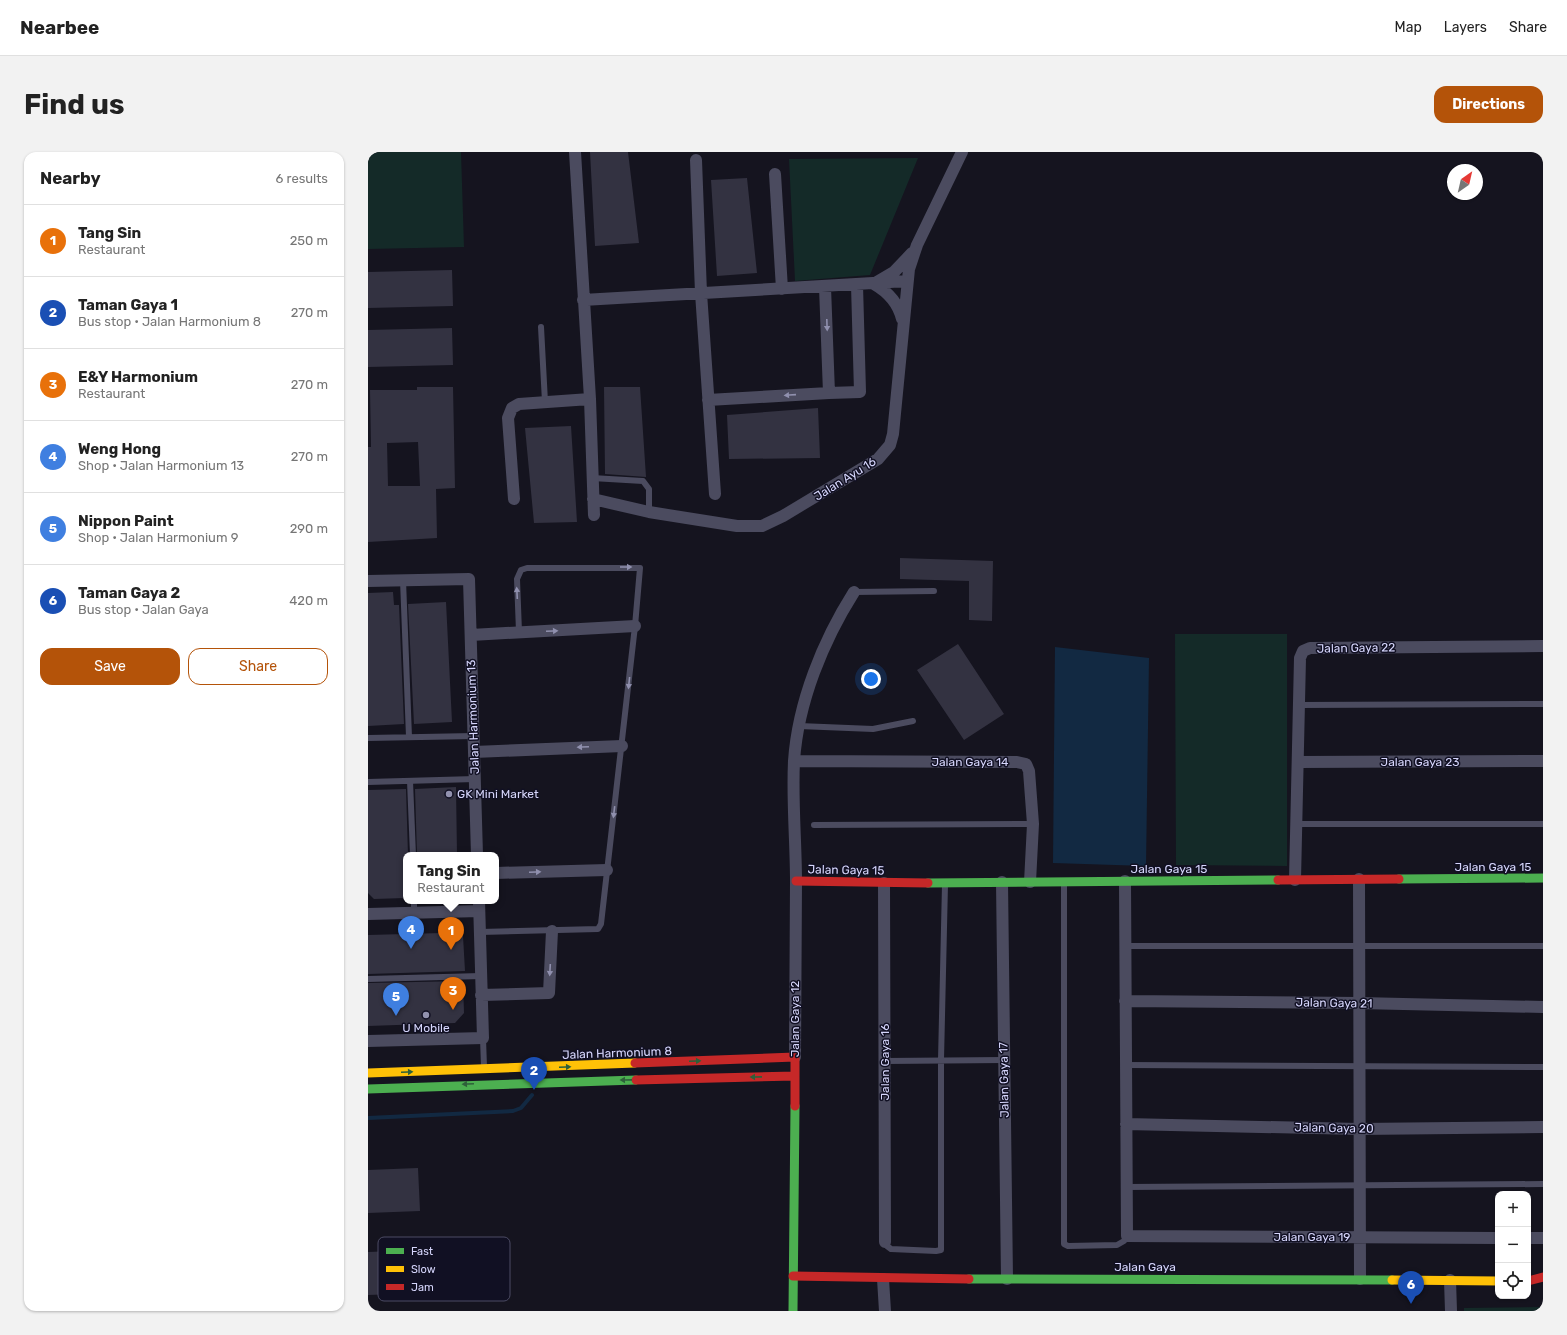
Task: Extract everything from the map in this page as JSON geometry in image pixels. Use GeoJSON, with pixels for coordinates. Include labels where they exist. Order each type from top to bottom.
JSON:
{"type":"FeatureCollection","features":[{"type":"Feature","properties":{"kind":"street"},"geometry":{"type":"LineString","coordinates":[[575,152],[590,399],[594,515]]}},
{"type":"Feature","properties":{"kind":"street","name":"Jalan Ayu 16"},"geometry":{"type":"LineString","coordinates":[[593,499],[649,512],[737,526],[762,526],[783,516],[878,459],[890,445],[893,434],[907,281],[917,245],[962,152]]}},
{"type":"Feature","properties":{"kind":"street"},"geometry":{"type":"LineString","coordinates":[[696,160],[701,293],[714,494]]}},
{"type":"Feature","properties":{"kind":"street"},"geometry":{"type":"LineString","coordinates":[[775,174],[782,289]]}},
{"type":"Feature","properties":{"kind":"street"},"geometry":{"type":"LineString","coordinates":[[874,284],[894,272],[917,245]]}},
{"type":"Feature","properties":{"kind":"street"},"geometry":{"type":"LineString","coordinates":[[583,300],[907,281]]}},
{"type":"Feature","properties":{"kind":"street"},"geometry":{"type":"LineString","coordinates":[[874,284],[883,289],[896,304],[903,323]]}},
{"type":"Feature","properties":{"kind":"street"},"geometry":{"type":"LineString","coordinates":[[708,400],[860,392],[857,285]]}},
{"type":"Feature","properties":{"kind":"street"},"geometry":{"type":"LineString","coordinates":[[825,286],[829,393]]}},
{"type":"Feature","properties":{"kind":"street"},"geometry":{"type":"LineString","coordinates":[[514,499],[509,412],[512,408],[519,404],[590,399]]}},
{"type":"Feature","properties":{"kind":"street","name":"Jalan Harmonium 13"},"geometry":{"type":"LineString","coordinates":[[404,580],[469,579],[477,852]]}},
{"type":"Feature","properties":{"kind":"street"},"geometry":{"type":"LineString","coordinates":[[368,581],[404,580]]}},
{"type":"Feature","properties":{"kind":"street","name":"Jalan Gaya 12"},"geometry":{"type":"LineString","coordinates":[[793,1311],[796,881],[794,761],[804,701],[824,649],[854,592]]}},
{"type":"Feature","properties":{"kind":"street"},"geometry":{"type":"LineString","coordinates":[[471,635],[635,626]]}},
{"type":"Feature","properties":{"kind":"street","name":"Jalan Gaya 22"},"geometry":{"type":"LineString","coordinates":[[1295,880],[1300,658],[1303,651],[1306,649],[1543,646]]}},
{"type":"Feature","properties":{"kind":"street"},"geometry":{"type":"LineString","coordinates":[[474,752],[622,746]]}},
{"type":"Feature","properties":{"kind":"street","name":"Jalan Gaya 14"},"geometry":{"type":"LineString","coordinates":[[794,761],[1017,762],[1026,764],[1029,771],[1033,824],[1030,882]]}},
{"type":"Feature","properties":{"kind":"street","name":"Jalan Gaya 23"},"geometry":{"type":"LineString","coordinates":[[1298,762],[1543,761]]}},
{"type":"Feature","properties":{"kind":"street"},"geometry":{"type":"LineString","coordinates":[[499,873],[607,870]]}},
{"type":"Feature","properties":{"kind":"street","name":"Jalan Gaya 15"},"geometry":{"type":"LineString","coordinates":[[796,881],[945,883],[1543,878]]}},
{"type":"Feature","properties":{"kind":"street"},"geometry":{"type":"LineString","coordinates":[[1358,879],[1360,1279]]}},
{"type":"Feature","properties":{"kind":"street"},"geometry":{"type":"LineString","coordinates":[[1124,881],[1127,1236]]}},
{"type":"Feature","properties":{"kind":"street","name":"Jalan Gaya 17"},"geometry":{"type":"LineString","coordinates":[[1002,882],[1007,1279]]}},
{"type":"Feature","properties":{"kind":"street","name":"Jalan Gaya 16"},"geometry":{"type":"LineString","coordinates":[[884,883],[885,1242]]}},
{"type":"Feature","properties":{"kind":"street"},"geometry":{"type":"LineString","coordinates":[[368,914],[414,907],[479,906],[483,1038],[368,1041]]}},
{"type":"Feature","properties":{"kind":"street"},"geometry":{"type":"LineString","coordinates":[[481,995],[549,993],[552,931]]}},
{"type":"Feature","properties":{"kind":"street","name":"Jalan Gaya 21"},"geometry":{"type":"LineString","coordinates":[[1125,1001],[1359,1003],[1543,1007]]}},
{"type":"Feature","properties":{"kind":"street","name":"Jalan Harmonium 8"},"geometry":{"type":"LineString","coordinates":[[368,1073],[484,1070],[795,1057]]}},
{"type":"Feature","properties":{"kind":"street"},"geometry":{"type":"LineString","coordinates":[[368,1089],[485,1084],[795,1076]]}},
{"type":"Feature","properties":{"kind":"street","name":"Jalan Gaya 20"},"geometry":{"type":"LineString","coordinates":[[1126,1124],[1359,1129],[1543,1127]]}},
{"type":"Feature","properties":{"kind":"street","name":"Jalan Gaya 19"},"geometry":{"type":"LineString","coordinates":[[1127,1236],[1495,1238]]}},
{"type":"Feature","properties":{"kind":"street"},"geometry":{"type":"LineString","coordinates":[[1531,1238],[1543,1238]]}},
{"type":"Feature","properties":{"kind":"street","name":"Jalan Gaya"},"geometry":{"type":"LineString","coordinates":[[793,1276],[883,1279],[1360,1279],[1495,1281]]}},
{"type":"Feature","properties":{"kind":"street"},"geometry":{"type":"LineString","coordinates":[[1531,1280],[1543,1278]]}},
{"type":"Feature","properties":{"kind":"street"},"geometry":{"type":"LineString","coordinates":[[883,1279],[885,1311]]}},
{"type":"Feature","properties":{"kind":"street"},"geometry":{"type":"LineString","coordinates":[[1450,1280],[1451,1311]]}},
{"type":"Feature","properties":{"kind":"street"},"geometry":{"type":"LineString","coordinates":[[1531,1282],[1543,1284]]}},
{"type":"Feature","properties":{"kind":"lane"},"geometry":{"type":"LineString","coordinates":[[541,327],[545,402]]}},
{"type":"Feature","properties":{"kind":"lane"},"geometry":{"type":"LineString","coordinates":[[592,478],[643,481],[649,489],[649,512]]}},
{"type":"Feature","properties":{"kind":"lane"},"geometry":{"type":"LineString","coordinates":[[480,932],[552,931],[598,929],[600,927],[622,746],[641,570],[638,567],[527,568],[521,570],[517,579],[519,632]]}},
{"type":"Feature","properties":{"kind":"lane"},"geometry":{"type":"LineString","coordinates":[[404,580],[409,737]]}},
{"type":"Feature","properties":{"kind":"lane"},"geometry":{"type":"LineString","coordinates":[[854,592],[934,591]]}},
{"type":"Feature","properties":{"kind":"lane"},"geometry":{"type":"LineString","coordinates":[[1299,705],[1543,704]]}},
{"type":"Feature","properties":{"kind":"lane"},"geometry":{"type":"LineString","coordinates":[[799,726],[873,729],[913,721]]}},
{"type":"Feature","properties":{"kind":"lane"},"geometry":{"type":"LineString","coordinates":[[368,738],[474,736]]}},
{"type":"Feature","properties":{"kind":"lane"},"geometry":{"type":"LineString","coordinates":[[368,782],[475,779]]}},
{"type":"Feature","properties":{"kind":"lane"},"geometry":{"type":"LineString","coordinates":[[410,780],[412,852]]}},
{"type":"Feature","properties":{"kind":"lane"},"geometry":{"type":"LineString","coordinates":[[814,825],[1033,824]]}},
{"type":"Feature","properties":{"kind":"lane"},"geometry":{"type":"LineString","coordinates":[[1296,824],[1543,824]]}},
{"type":"Feature","properties":{"kind":"lane"},"geometry":{"type":"LineString","coordinates":[[1064,882],[1064,1244],[1068,1246],[1118,1245],[1124,1242],[1127,1236]]}},
{"type":"Feature","properties":{"kind":"lane"},"geometry":{"type":"LineString","coordinates":[[885,1242],[891,1249],[941,1250],[941,1060],[945,883]]}},
{"type":"Feature","properties":{"kind":"lane"},"geometry":{"type":"LineString","coordinates":[[1125,946],[1543,946]]}},
{"type":"Feature","properties":{"kind":"lane"},"geometry":{"type":"LineString","coordinates":[[368,979],[481,976]]}},
{"type":"Feature","properties":{"kind":"lane"},"geometry":{"type":"LineString","coordinates":[[483,1038],[485,1084]]}},
{"type":"Feature","properties":{"kind":"lane"},"geometry":{"type":"LineString","coordinates":[[885,1061],[1004,1060]]}},
{"type":"Feature","properties":{"kind":"lane"},"geometry":{"type":"LineString","coordinates":[[1126,1065],[1543,1067]]}},
{"type":"Feature","properties":{"kind":"lane"},"geometry":{"type":"LineString","coordinates":[[1126,1187],[1543,1184]]}},
{"type":"Feature","properties":{"kind":"green space"},"geometry":{"type":"Polygon","coordinates":[[[368,152],[461,152],[464,247],[368,249],[368,152]]]}},
{"type":"Feature","properties":{"kind":"green space"},"geometry":{"type":"Polygon","coordinates":[[[918,158],[870,275],[795,281],[789,159],[918,158]]]}},
{"type":"Feature","properties":{"kind":"green space"},"geometry":{"type":"Polygon","coordinates":[[[1175,634],[1287,634],[1287,866],[1176,865],[1175,634]]]}},
{"type":"Feature","properties":{"kind":"green space"},"geometry":{"type":"Polygon","coordinates":[[[1543,1307],[1543,1311],[1464,1311],[1464,1308],[1543,1307]]]}},
{"type":"Feature","properties":{"kind":"water"},"geometry":{"type":"Polygon","coordinates":[[[1055,647],[1149,658],[1146,866],[1053,863],[1055,647]]]}},
{"type":"Feature","properties":{"kind":"building"},"geometry":{"type":"Polygon","coordinates":[[[590,152],[628,152],[639,243],[595,246],[590,152]]]}},
{"type":"Feature","properties":{"kind":"building"},"geometry":{"type":"Polygon","coordinates":[[[747,178],[757,273],[717,276],[711,180],[747,178]]]}},
{"type":"Feature","properties":{"kind":"building"},"geometry":{"type":"Polygon","coordinates":[[[452,270],[453,306],[368,308],[368,272],[452,270]]]}},
{"type":"Feature","properties":{"kind":"building"},"geometry":{"type":"Polygon","coordinates":[[[452,328],[453,365],[368,367],[368,330],[452,328]]]}},
{"type":"Feature","properties":{"kind":"building"},"geometry":{"type":"Polygon","coordinates":[[[417,387],[453,387],[455,488],[436,489],[437,538],[368,542],[368,447],[371,447],[370,390],[417,390],[417,387]],[[418,442],[387,443],[388,486],[420,486],[418,442]]]}},
{"type":"Feature","properties":{"kind":"building"},"geometry":{"type":"Polygon","coordinates":[[[604,387],[640,387],[646,477],[605,474],[604,387]]]}},
{"type":"Feature","properties":{"kind":"building"},"geometry":{"type":"Polygon","coordinates":[[[818,408],[820,458],[729,459],[727,415],[818,408]]]}},
{"type":"Feature","properties":{"kind":"building"},"geometry":{"type":"Polygon","coordinates":[[[571,426],[577,522],[534,523],[525,428],[571,426]]]}},
{"type":"Feature","properties":{"kind":"building"},"geometry":{"type":"Polygon","coordinates":[[[900,558],[993,561],[992,621],[969,620],[969,581],[900,579],[900,558]]]}},
{"type":"Feature","properties":{"kind":"building"},"geometry":{"type":"Polygon","coordinates":[[[393,592],[394,605],[399,605],[404,724],[368,726],[368,593],[393,592]]]}},
{"type":"Feature","properties":{"kind":"building"},"geometry":{"type":"Polygon","coordinates":[[[446,602],[452,722],[414,724],[408,604],[446,602]]]}},
{"type":"Feature","properties":{"kind":"building"},"geometry":{"type":"Polygon","coordinates":[[[958,644],[1004,714],[964,740],[917,670],[958,644]]]}},
{"type":"Feature","properties":{"kind":"building"},"geometry":{"type":"Polygon","coordinates":[[[456,787],[457,852],[417,852],[415,789],[456,787]]]}},
{"type":"Feature","properties":{"kind":"building"},"geometry":{"type":"Polygon","coordinates":[[[406,789],[408,852],[403,852],[403,898],[374,899],[368,893],[368,790],[406,789]]]}},
{"type":"Feature","properties":{"kind":"building"},"geometry":{"type":"Polygon","coordinates":[[[442,929],[453,929],[463,936],[465,971],[368,974],[368,935],[442,933],[442,929]]]}},
{"type":"Feature","properties":{"kind":"building"},"geometry":{"type":"Polygon","coordinates":[[[463,981],[464,1013],[455,1023],[368,1026],[368,983],[463,981]]]}},
{"type":"Feature","properties":{"kind":"building"},"geometry":{"type":"Polygon","coordinates":[[[418,1168],[420,1211],[368,1213],[368,1170],[418,1168]]]}},
{"type":"Feature","properties":{"kind":"building"},"geometry":{"type":"Polygon","coordinates":[[[368,1252],[378,1252],[378,1295],[368,1295],[368,1252]]]}},
{"type":"Feature","properties":{"kind":"waterway"},"geometry":{"type":"LineString","coordinates":[[368,1118],[513,1111],[521,1108],[532,1095]]}},
{"type":"Feature","properties":{"kind":"traffic: fast"},"geometry":{"type":"LineString","coordinates":[[1399,879],[1543,878]]}},
{"type":"Feature","properties":{"kind":"traffic: fast"},"geometry":{"type":"LineString","coordinates":[[928,883],[1278,880]]}},
{"type":"Feature","properties":{"kind":"traffic: fast"},"geometry":{"type":"LineString","coordinates":[[368,1089],[636,1080]]}},
{"type":"Feature","properties":{"kind":"traffic: fast"},"geometry":{"type":"LineString","coordinates":[[793,1311],[795,1106]]}},
{"type":"Feature","properties":{"kind":"traffic: fast"},"geometry":{"type":"LineString","coordinates":[[969,1279],[1392,1280]]}},
{"type":"Feature","properties":{"kind":"traffic: slow"},"geometry":{"type":"LineString","coordinates":[[368,1073],[635,1063]]}},
{"type":"Feature","properties":{"kind":"traffic: slow"},"geometry":{"type":"LineString","coordinates":[[1392,1280],[1495,1281]]}},
{"type":"Feature","properties":{"kind":"traffic: jam"},"geometry":{"type":"LineString","coordinates":[[1278,880],[1399,879]]}},
{"type":"Feature","properties":{"kind":"traffic: jam"},"geometry":{"type":"LineString","coordinates":[[796,881],[928,883]]}},
{"type":"Feature","properties":{"kind":"traffic: jam"},"geometry":{"type":"LineString","coordinates":[[635,1063],[795,1057],[795,1106]]}},
{"type":"Feature","properties":{"kind":"traffic: jam"},"geometry":{"type":"LineString","coordinates":[[636,1080],[795,1076]]}},
{"type":"Feature","properties":{"kind":"traffic: jam"},"geometry":{"type":"LineString","coordinates":[[793,1276],[969,1279]]}},
{"type":"Feature","properties":{"kind":"traffic: jam"},"geometry":{"type":"LineString","coordinates":[[1531,1280],[1543,1277]]}},
{"type":"Feature","properties":{"kind":"place","name":"GK Mini Market"},"geometry":{"type":"Point","coordinates":[449,794]}},
{"type":"Feature","properties":{"kind":"place","name":"Weng Hong"},"geometry":{"type":"Point","coordinates":[411,949]}},
{"type":"Feature","properties":{"kind":"place","name":"Tang Sin"},"geometry":{"type":"Point","coordinates":[451,950]}},
{"type":"Feature","properties":{"kind":"place","name":"E&Y Harmonium"},"geometry":{"type":"Point","coordinates":[453,1010]}},
{"type":"Feature","properties":{"kind":"place","name":"U Mobile"},"geometry":{"type":"Point","coordinates":[426,1015]}},
{"type":"Feature","properties":{"kind":"place","name":"Nippon Paint"},"geometry":{"type":"Point","coordinates":[396,1016]}},
{"type":"Feature","properties":{"kind":"place","name":"Taman Gaya 1"},"geometry":{"type":"Point","coordinates":[534,1090]}},
{"type":"Feature","properties":{"kind":"place","name":"Taman Gaya 2"},"geometry":{"type":"Point","coordinates":[1411,1304]}}]}
